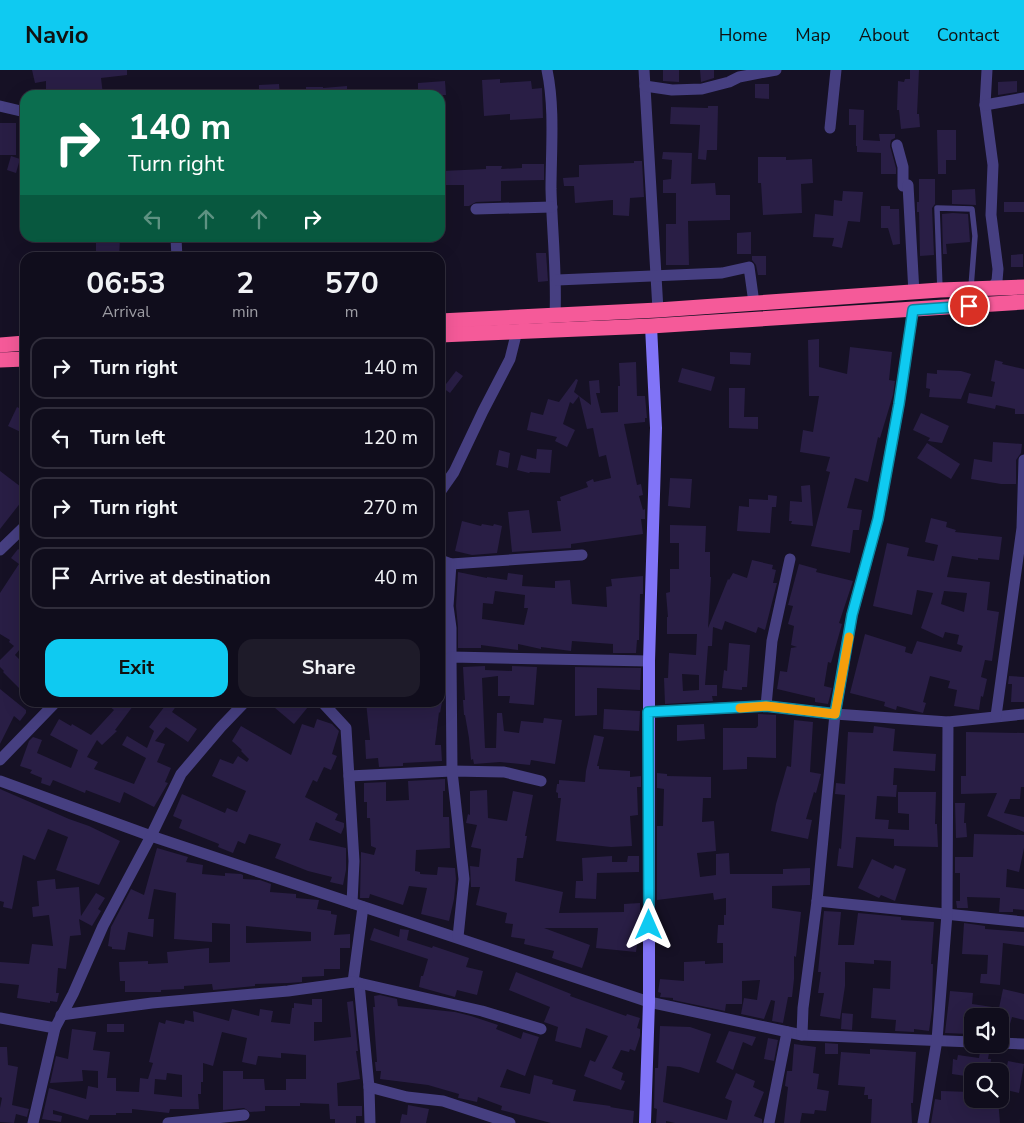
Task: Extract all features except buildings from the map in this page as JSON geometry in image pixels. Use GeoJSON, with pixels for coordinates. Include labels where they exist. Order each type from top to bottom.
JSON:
{"type":"FeatureCollection","features":[{"type":"Feature","properties":{"kind":"highway"},"geometry":{"type":"LineString","coordinates":[[445,321],[658,310],[971,288],[1024,287]]}},
{"type":"Feature","properties":{"kind":"highway"},"geometry":{"type":"LineString","coordinates":[[445,335],[651,326],[1024,302]]}},
{"type":"Feature","properties":{"kind":"highway"},"geometry":{"type":"LineString","coordinates":[[0,345],[20,343]]}},
{"type":"Feature","properties":{"kind":"highway"},"geometry":{"type":"LineString","coordinates":[[0,360],[20,359]]}},
{"type":"Feature","properties":{"kind":"street"},"geometry":{"type":"LineString","coordinates":[[547,70],[551,127],[556,315]]}},
{"type":"Feature","properties":{"kind":"street"},"geometry":{"type":"LineString","coordinates":[[644,70],[658,310]]}},
{"type":"Feature","properties":{"kind":"street"},"geometry":{"type":"LineString","coordinates":[[645,86],[672,90],[702,89],[730,82],[739,77],[776,70]]}},
{"type":"Feature","properties":{"kind":"street"},"geometry":{"type":"LineString","coordinates":[[830,128],[836,70]]}},
{"type":"Feature","properties":{"kind":"street"},"geometry":{"type":"LineString","coordinates":[[988,70],[986,105],[993,166],[991,215],[998,269],[997,281],[991,289]]}},
{"type":"Feature","properties":{"kind":"street"},"geometry":{"type":"LineString","coordinates":[[986,105],[1024,98]]}},
{"type":"Feature","properties":{"kind":"street"},"geometry":{"type":"LineString","coordinates":[[0,106],[20,111]]}},
{"type":"Feature","properties":{"kind":"street"},"geometry":{"type":"LineString","coordinates":[[897,145],[903,167],[914,293]]}},
{"type":"Feature","properties":{"kind":"street"},"geometry":{"type":"LineString","coordinates":[[476,209],[552,207]]}},
{"type":"Feature","properties":{"kind":"street"},"geometry":{"type":"LineString","coordinates":[[556,280],[722,272],[750,267],[754,302]]}},
{"type":"Feature","properties":{"kind":"street"},"geometry":{"type":"LineString","coordinates":[[802,1035],[803,1008],[835,714],[852,615],[878,519],[899,404],[913,310]]}},
{"type":"Feature","properties":{"kind":"street"},"geometry":{"type":"LineString","coordinates":[[645,1123],[649,1002],[648,661],[656,428],[651,326]]}},
{"type":"Feature","properties":{"kind":"street"},"geometry":{"type":"LineString","coordinates":[[445,485],[454,472],[483,410],[510,359],[517,331]]}},
{"type":"Feature","properties":{"kind":"street"},"geometry":{"type":"LineString","coordinates":[[996,716],[1023,528],[1024,460]]}},
{"type":"Feature","properties":{"kind":"street"},"geometry":{"type":"LineString","coordinates":[[0,550],[20,531]]}},
{"type":"Feature","properties":{"kind":"street"},"geometry":{"type":"LineString","coordinates":[[458,937],[464,879],[452,771],[451,628],[446,562],[582,555]]}},
{"type":"Feature","properties":{"kind":"street"},"geometry":{"type":"LineString","coordinates":[[766,706],[772,641],[790,559]]}},
{"type":"Feature","properties":{"kind":"street"},"geometry":{"type":"LineString","coordinates":[[451,657],[648,661]]}},
{"type":"Feature","properties":{"kind":"street"},"geometry":{"type":"LineString","coordinates":[[648,712],[766,706],[835,714],[948,722],[1024,714]]}},
{"type":"Feature","properties":{"kind":"street"},"geometry":{"type":"LineString","coordinates":[[0,760],[51,707]]}},
{"type":"Feature","properties":{"kind":"street"},"geometry":{"type":"LineString","coordinates":[[33,1123],[55,1028],[73,994],[103,926],[151,836],[181,774],[240,707]]}},
{"type":"Feature","properties":{"kind":"street"},"geometry":{"type":"LineString","coordinates":[[327,707],[346,728],[357,905],[356,983],[369,1087],[370,1123]]}},
{"type":"Feature","properties":{"kind":"street"},"geometry":{"type":"LineString","coordinates":[[923,1123],[937,1040],[947,914],[948,722]]}},
{"type":"Feature","properties":{"kind":"street"},"geometry":{"type":"LineString","coordinates":[[349,776],[452,771],[504,772],[540,781]]}},
{"type":"Feature","properties":{"kind":"street"},"geometry":{"type":"LineString","coordinates":[[0,781],[151,836],[649,1002],[802,1035],[964,1042]]}},
{"type":"Feature","properties":{"kind":"street"},"geometry":{"type":"LineString","coordinates":[[816,901],[1024,922]]}},
{"type":"Feature","properties":{"kind":"street"},"geometry":{"type":"LineString","coordinates":[[61,1015],[152,1003],[356,983],[482,1011],[541,1029]]}},
{"type":"Feature","properties":{"kind":"street"},"geometry":{"type":"LineString","coordinates":[[0,1018],[55,1028]]}},
{"type":"Feature","properties":{"kind":"street"},"geometry":{"type":"LineString","coordinates":[[769,1123],[787,1032]]}},
{"type":"Feature","properties":{"kind":"street"},"geometry":{"type":"LineString","coordinates":[[1009,1043],[1024,1044]]}},
{"type":"Feature","properties":{"kind":"street"},"geometry":{"type":"LineString","coordinates":[[369,1087],[407,1097],[443,1100],[510,1123]]}},
{"type":"Feature","properties":{"kind":"street"},"geometry":{"type":"LineString","coordinates":[[168,1123],[244,1116]]}},
{"type":"Feature","properties":{"kind":"lane"},"geometry":{"type":"LineString","coordinates":[[940,290],[937,208],[972,209],[975,236],[971,288]]}},
{"type":"Feature","properties":{"kind":"slow traffic"},"geometry":{"type":"LineString","coordinates":[[740,708],[766,706],[835,714],[849,637]]}},
{"type":"Feature","properties":{"kind":"route"},"geometry":{"type":"LineString","coordinates":[[649,925],[648,712],[766,706],[835,714],[852,615],[878,519],[899,404],[913,310],[969,306]]}}]}
